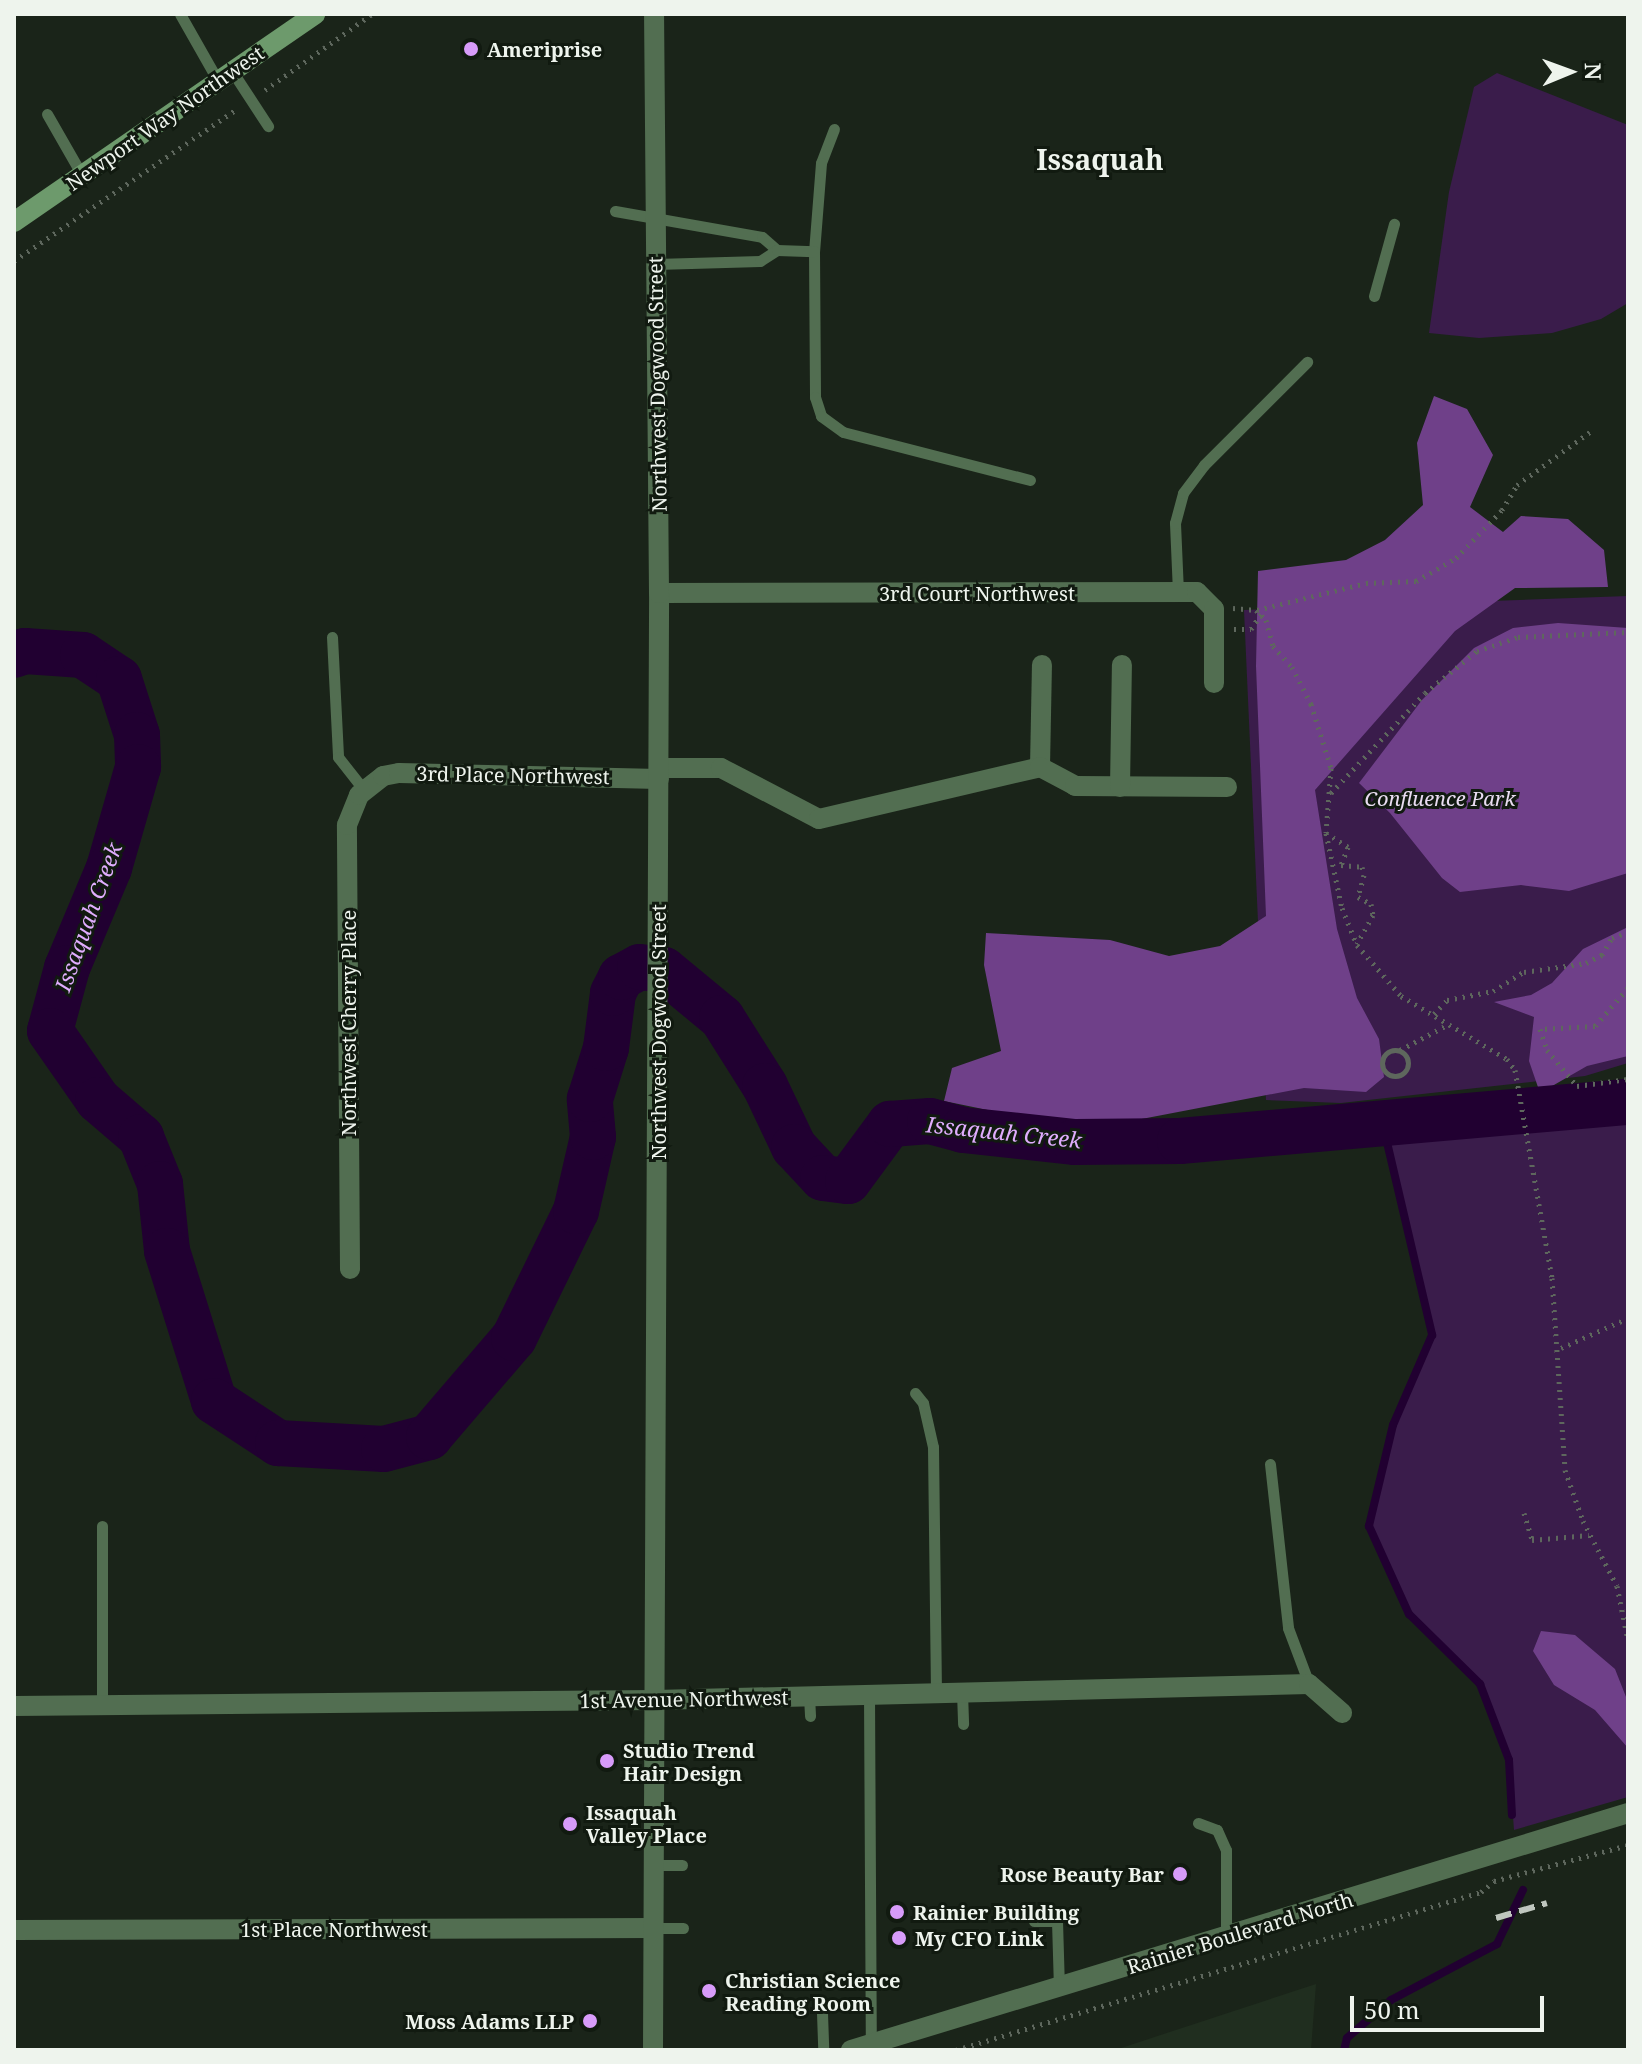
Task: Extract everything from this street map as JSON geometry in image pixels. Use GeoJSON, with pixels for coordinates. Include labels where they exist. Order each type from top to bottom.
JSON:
{"type":"FeatureCollection","features":[{"type":"Feature","properties":{"kind":"street","name":"Newport Way Northwest"},"geometry":{"type":"LineString","coordinates":[[14,222],[315,14]]}},
{"type":"Feature","properties":{"kind":"street","name":"Northwest Dogwood Street"},"geometry":{"type":"LineString","coordinates":[[653,2050],[659,774],[654,14]]}},
{"type":"Feature","properties":{"kind":"street","name":"3rd Court Northwest"},"geometry":{"type":"LineString","coordinates":[[659,593],[1178,592],[1205,595],[1214,609],[1214,683]]}},
{"type":"Feature","properties":{"kind":"street"},"geometry":{"type":"LineString","coordinates":[[1042,665],[1040,767],[1075,786],[1227,787]]}},
{"type":"Feature","properties":{"kind":"street"},"geometry":{"type":"LineString","coordinates":[[1120,787],[1122,665]]}},
{"type":"Feature","properties":{"kind":"street","name":"3rd Place Northwest"},"geometry":{"type":"LineString","coordinates":[[367,787],[399,773],[659,774],[721,768],[819,819],[1040,767]]}},
{"type":"Feature","properties":{"kind":"street","name":"Northwest Cherry Place"},"geometry":{"type":"LineString","coordinates":[[350,1269],[347,825],[367,787]]}},
{"type":"Feature","properties":{"kind":"street"},"geometry":{"type":"LineString","coordinates":[[1309,1684],[1342,1713]]}},
{"type":"Feature","properties":{"kind":"street","name":"1st Avenue Northwest"},"geometry":{"type":"LineString","coordinates":[[14,1706],[655,1700],[809,1706],[869,1694],[1309,1684]]}},
{"type":"Feature","properties":{"kind":"street","name":"Rainier Boulevard North"},"geometry":{"type":"LineString","coordinates":[[861,2047],[1628,1813]]}},
{"type":"Feature","properties":{"kind":"street","name":"1st Place Northwest"},"geometry":{"type":"LineString","coordinates":[[14,1930],[654,1928]]}},
{"type":"Feature","properties":{"kind":"lane"},"geometry":{"type":"LineString","coordinates":[[180,14],[225,76],[251,100],[268,126]]}},
{"type":"Feature","properties":{"kind":"lane"},"geometry":{"type":"LineString","coordinates":[[47,114],[82,175]]}},
{"type":"Feature","properties":{"kind":"lane"},"geometry":{"type":"LineString","coordinates":[[834,129],[821,163],[814,251],[815,397],[821,416],[843,432],[1030,480]]}},
{"type":"Feature","properties":{"kind":"lane"},"geometry":{"type":"LineString","coordinates":[[615,211],[762,237],[777,250]]}},
{"type":"Feature","properties":{"kind":"lane"},"geometry":{"type":"LineString","coordinates":[[1374,296],[1394,224]]}},
{"type":"Feature","properties":{"kind":"lane"},"geometry":{"type":"LineString","coordinates":[[656,264],[760,261],[777,250],[814,251]]}},
{"type":"Feature","properties":{"kind":"lane"},"geometry":{"type":"LineString","coordinates":[[1178,592],[1175,523],[1183,493],[1204,465],[1307,362]]}},
{"type":"Feature","properties":{"kind":"lane"},"geometry":{"type":"LineString","coordinates":[[332,637],[338,757],[367,787]]}},
{"type":"Feature","properties":{"kind":"lane"},"geometry":{"type":"LineString","coordinates":[[915,1393],[929,1419],[936,1479],[936,1693]]}},
{"type":"Feature","properties":{"kind":"lane"},"geometry":{"type":"LineString","coordinates":[[1270,1464],[1288,1628],[1309,1684]]}},
{"type":"Feature","properties":{"kind":"lane"},"geometry":{"type":"LineString","coordinates":[[102,1526],[102,1705]]}},
{"type":"Feature","properties":{"kind":"lane"},"geometry":{"type":"LineString","coordinates":[[962,1692],[963,1724]]}},
{"type":"Feature","properties":{"kind":"lane"},"geometry":{"type":"LineString","coordinates":[[861,2047],[869,1694]]}},
{"type":"Feature","properties":{"kind":"lane"},"geometry":{"type":"LineString","coordinates":[[1198,1823],[1217,1830],[1226,1850],[1226,1938]]}},
{"type":"Feature","properties":{"kind":"lane"},"geometry":{"type":"LineString","coordinates":[[654,1865],[682,1865]]}},
{"type":"Feature","properties":{"kind":"lane"},"geometry":{"type":"LineString","coordinates":[[1034,1921],[1057,1921],[1059,1988]]}},
{"type":"Feature","properties":{"kind":"lane"},"geometry":{"type":"LineString","coordinates":[[654,1928],[683,1928]]}},
{"type":"Feature","properties":{"kind":"lane"},"geometry":{"type":"LineString","coordinates":[[822,2013],[823,2050]]}},
{"type":"Feature","properties":{"kind":"path"},"geometry":{"type":"LineString","coordinates":[[14,261],[372,14]]}},
{"type":"Feature","properties":{"kind":"path"},"geometry":{"type":"LineString","coordinates":[[1231,608],[1259,612],[1366,583],[1416,581],[1456,558],[1502,510],[1517,485],[1590,432]]}},
{"type":"Feature","properties":{"kind":"path"},"geometry":{"type":"LineString","coordinates":[[1251,629],[1259,612]]}},
{"type":"Feature","properties":{"kind":"path"},"geometry":{"type":"LineString","coordinates":[[1259,612],[1273,646],[1292,667],[1311,704],[1331,768],[1326,833],[1342,908],[1357,945],[1388,986],[1507,1059],[1515,1070],[1561,1348],[1565,1470],[1590,1535],[1617,1586],[1628,1640]]}},
{"type":"Feature","properties":{"kind":"path"},"geometry":{"type":"LineString","coordinates":[[1331,793],[1425,693],[1477,651],[1518,637],[1628,632]]}},
{"type":"Feature","properties":{"kind":"path"},"geometry":{"type":"LineString","coordinates":[[1326,833],[1348,847],[1341,865],[1362,867],[1364,875],[1358,897],[1371,904],[1373,915],[1357,945]]}},
{"type":"Feature","properties":{"kind":"path"},"geometry":{"type":"LineString","coordinates":[[1434,1014],[1447,1000],[1493,991],[1524,972],[1586,963],[1602,955],[1612,938],[1628,932]]}},
{"type":"Feature","properties":{"kind":"path"},"geometry":{"type":"LineString","coordinates":[[1628,988],[1595,1026],[1540,1029],[1547,1050],[1577,1086],[1628,1079]]}},
{"type":"Feature","properties":{"kind":"path"},"geometry":{"type":"LineString","coordinates":[[1400,1050],[1408,1067],[1392,1076],[1382,1059],[1392,1049],[1400,1050],[1450,1024]]}},
{"type":"Feature","properties":{"kind":"path"},"geometry":{"type":"LineString","coordinates":[[1561,1348],[1628,1318]]}},
{"type":"Feature","properties":{"kind":"path"},"geometry":{"type":"LineString","coordinates":[[1524,1513],[1532,1540],[1590,1535]]}},
{"type":"Feature","properties":{"kind":"path"},"geometry":{"type":"LineString","coordinates":[[1617,1586],[1628,1588]]}},
{"type":"Feature","properties":{"kind":"path"},"geometry":{"type":"LineString","coordinates":[[956,2050],[1481,1892],[1494,1881],[1628,1845]]}},
{"type":"Feature","properties":{"kind":"shaded area"},"geometry":{"type":"Polygon","coordinates":[[[1316,1984],[1311,2050],[1115,2050],[1316,1984]]]}},
{"type":"Feature","properties":{"kind":"green space"},"geometry":{"type":"Polygon","coordinates":[[[1497,73],[1628,125],[1628,303],[1601,319],[1552,333],[1479,338],[1429,333],[1449,192],[1474,87],[1497,73]]]}},
{"type":"Feature","properties":{"kind":"green space"},"geometry":{"type":"Polygon","coordinates":[[[1434,396],[1467,409],[1493,455],[1470,507],[1503,532],[1521,516],[1568,519],[1604,550],[1608,587],[1515,588],[1455,631],[1315,790],[1337,929],[1357,998],[1379,1039],[1384,1077],[1366,1092],[1304,1088],[1105,1126],[1027,1118],[944,1101],[952,1068],[1001,1051],[984,965],[986,933],[1110,940],[1169,956],[1220,946],[1266,916],[1256,666],[1258,571],[1346,560],[1385,540],[1423,505],[1417,443],[1434,396]]]}},
{"type":"Feature","properties":{"kind":"green space","name":"Confluence Park"},"geometry":{"type":"Polygon","coordinates":[[[1628,596],[1628,1063],[1585,1076],[1341,1103],[1266,1100],[1244,610],[1628,596]]]}},
{"type":"Feature","properties":{"kind":"green space"},"geometry":{"type":"Polygon","coordinates":[[[1558,623],[1628,628],[1628,873],[1569,891],[1521,885],[1460,892],[1442,878],[1390,813],[1359,783],[1422,700],[1474,648],[1513,628],[1558,623]]]}},
{"type":"Feature","properties":{"kind":"green space"},"geometry":{"type":"Polygon","coordinates":[[[1628,927],[1628,1056],[1587,1066],[1540,1093],[1529,1061],[1534,1017],[1494,1002],[1531,995],[1552,983],[1583,949],[1628,927]]]}},
{"type":"Feature","properties":{"kind":"green space"},"geometry":{"type":"Polygon","coordinates":[[[1628,1102],[1628,1797],[1514,1830],[1509,1760],[1480,1684],[1409,1614],[1369,1526],[1393,1425],[1432,1335],[1382,1121],[1628,1102]]]}},
{"type":"Feature","properties":{"kind":"green space"},"geometry":{"type":"Polygon","coordinates":[[[1541,1631],[1575,1635],[1615,1669],[1628,1702],[1628,1748],[1595,1710],[1554,1685],[1533,1651],[1541,1631]]]}},
{"type":"Feature","properties":{"kind":"waterway","name":"Issaquah Creek"},"geometry":{"type":"LineString","coordinates":[[14,655],[25,651],[83,655],[119,679],[137,735],[138,767],[109,868],[67,968],[50,1031],[98,1100],[141,1137],[160,1184],[167,1251],[214,1401],[278,1443],[384,1449],[429,1437],[514,1338],[576,1211],[593,1137],[590,1099],[606,1048],[613,993],[621,977],[640,967],[664,970],[722,1018],[765,1086],[794,1147],[823,1178],[848,1181],[890,1124],[930,1121],[963,1130],[1075,1142],[1180,1141],[1628,1102]]}},
{"type":"Feature","properties":{"kind":"waterway"},"geometry":{"type":"LineString","coordinates":[[1382,1121],[1432,1335],[1393,1425],[1369,1526],[1409,1614],[1480,1684],[1509,1760],[1512,1815]]}},
{"type":"Feature","properties":{"kind":"waterway"},"geometry":{"type":"LineString","coordinates":[[1344,2050],[1347,2038],[1391,2000],[1497,1944],[1523,1890]]}},
{"type":"Feature","properties":{"kind":"railway"},"geometry":{"type":"LineString","coordinates":[[1496,1918],[1547,1903]]}},
{"type":"Feature","properties":{"kind":"place","name":"Ameriprise"},"geometry":{"type":"Point","coordinates":[471,49]}},
{"type":"Feature","properties":{"kind":"place","name":"Studio Trend Hair Design"},"geometry":{"type":"Point","coordinates":[607,1761]}},
{"type":"Feature","properties":{"kind":"place","name":"Issaquah Valley Place"},"geometry":{"type":"Point","coordinates":[570,1824]}},
{"type":"Feature","properties":{"kind":"place","name":"Rose Beauty Bar"},"geometry":{"type":"Point","coordinates":[1180,1874]}},
{"type":"Feature","properties":{"kind":"place","name":"Rainier Building"},"geometry":{"type":"Point","coordinates":[897,1912]}},
{"type":"Feature","properties":{"kind":"place","name":"My CFO Link"},"geometry":{"type":"Point","coordinates":[899,1938]}},
{"type":"Feature","properties":{"kind":"place","name":"Christian Science Reading Room"},"geometry":{"type":"Point","coordinates":[709,1991]}},
{"type":"Feature","properties":{"kind":"place","name":"Moss Adams LLP"},"geometry":{"type":"Point","coordinates":[590,2021]}},
{"type":"Feature","properties":{"kind":"district","name":"Issaquah"},"geometry":{"type":"Point","coordinates":[1100,159]}}]}
